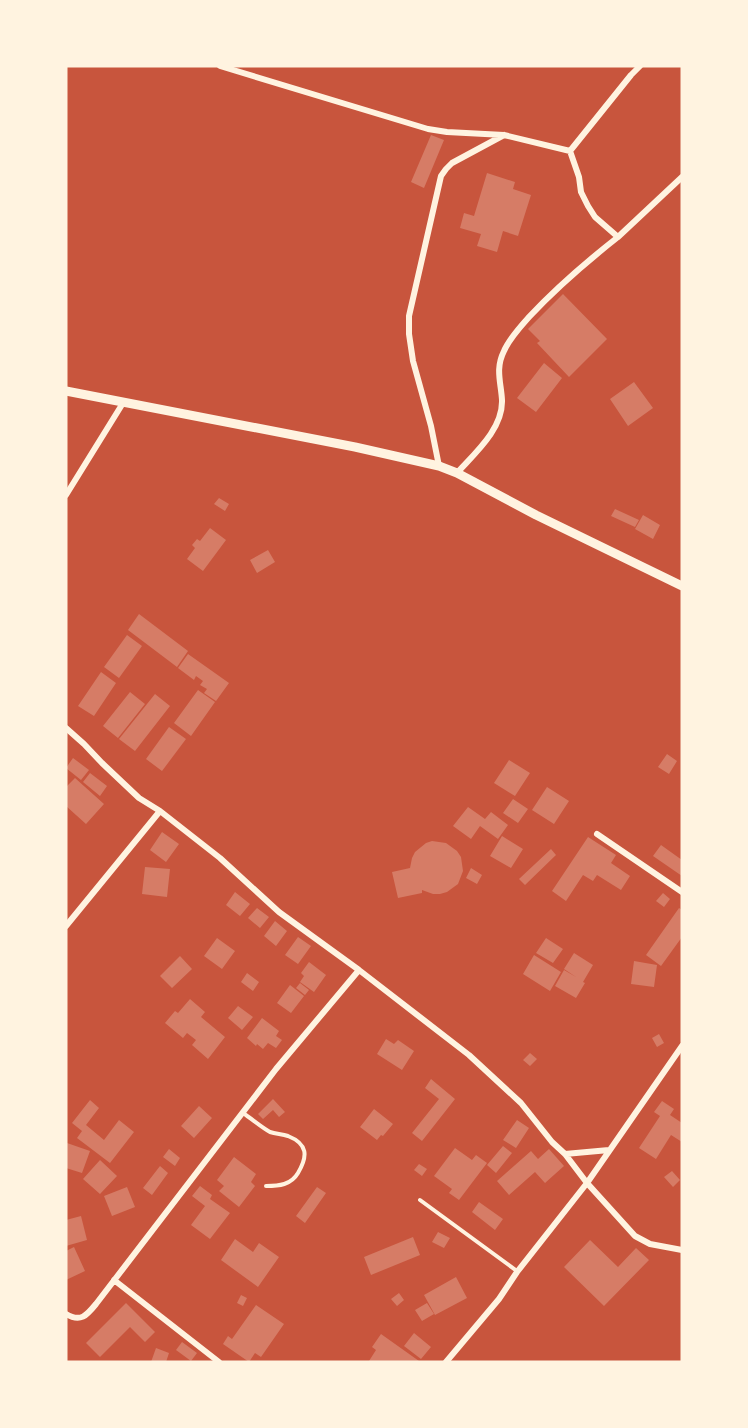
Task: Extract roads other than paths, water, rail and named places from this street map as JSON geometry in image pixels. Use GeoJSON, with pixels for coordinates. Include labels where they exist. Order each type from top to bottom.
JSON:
{"type":"FeatureCollection","features":[{"type":"Feature","properties":{"kind":"street"},"geometry":{"type":"LineString","coordinates":[[220,66],[428,129],[504,135],[570,151]]}},
{"type":"Feature","properties":{"kind":"street"},"geometry":{"type":"LineString","coordinates":[[570,151],[640,66]]}},
{"type":"Feature","properties":{"kind":"street"},"geometry":{"type":"LineString","coordinates":[[439,466],[431,426],[412,361],[409,316],[441,176],[452,163],[504,135]]}},
{"type":"Feature","properties":{"kind":"street"},"geometry":{"type":"LineString","coordinates":[[570,151],[579,177],[581,192],[588,206],[595,217],[618,237]]}},
{"type":"Feature","properties":{"kind":"street"},"geometry":{"type":"LineString","coordinates":[[457,473],[498,422],[502,403],[498,366],[504,349],[522,325],[550,294],[618,237],[682,177]]}},
{"type":"Feature","properties":{"kind":"street"},"geometry":{"type":"LineString","coordinates":[[66,392],[344,445],[439,466],[682,586]]}},
{"type":"Feature","properties":{"kind":"street"},"geometry":{"type":"LineString","coordinates":[[66,495],[123,403]]}},
{"type":"Feature","properties":{"kind":"street"},"geometry":{"type":"LineString","coordinates":[[66,728],[139,798],[220,858],[279,912],[469,1055],[521,1103],[587,1183],[635,1236],[650,1244],[682,1250]]}},
{"type":"Feature","properties":{"kind":"street"},"geometry":{"type":"LineString","coordinates":[[66,926],[160,812]]}},
{"type":"Feature","properties":{"kind":"street"},"geometry":{"type":"LineString","coordinates":[[597,834],[682,892]]}},
{"type":"Feature","properties":{"kind":"street"},"geometry":{"type":"LineString","coordinates":[[66,1314],[75,1318],[88,1313],[276,1069],[359,970]]}},
{"type":"Feature","properties":{"kind":"street"},"geometry":{"type":"LineString","coordinates":[[446,1362],[500,1299],[517,1272],[587,1183],[682,1046]]}},
{"type":"Feature","properties":{"kind":"street"},"geometry":{"type":"LineString","coordinates":[[565,1154],[609,1150]]}},
{"type":"Feature","properties":{"kind":"street"},"geometry":{"type":"LineString","coordinates":[[114,1281],[219,1362]]}},
{"type":"Feature","properties":{"kind":"lane"},"geometry":{"type":"LineString","coordinates":[[243,1112],[271,1132],[288,1136],[299,1142],[305,1151],[304,1162],[296,1176],[284,1186],[266,1186]]}},
{"type":"Feature","properties":{"kind":"lane"},"geometry":{"type":"LineString","coordinates":[[420,1200],[517,1272]]}}]}
